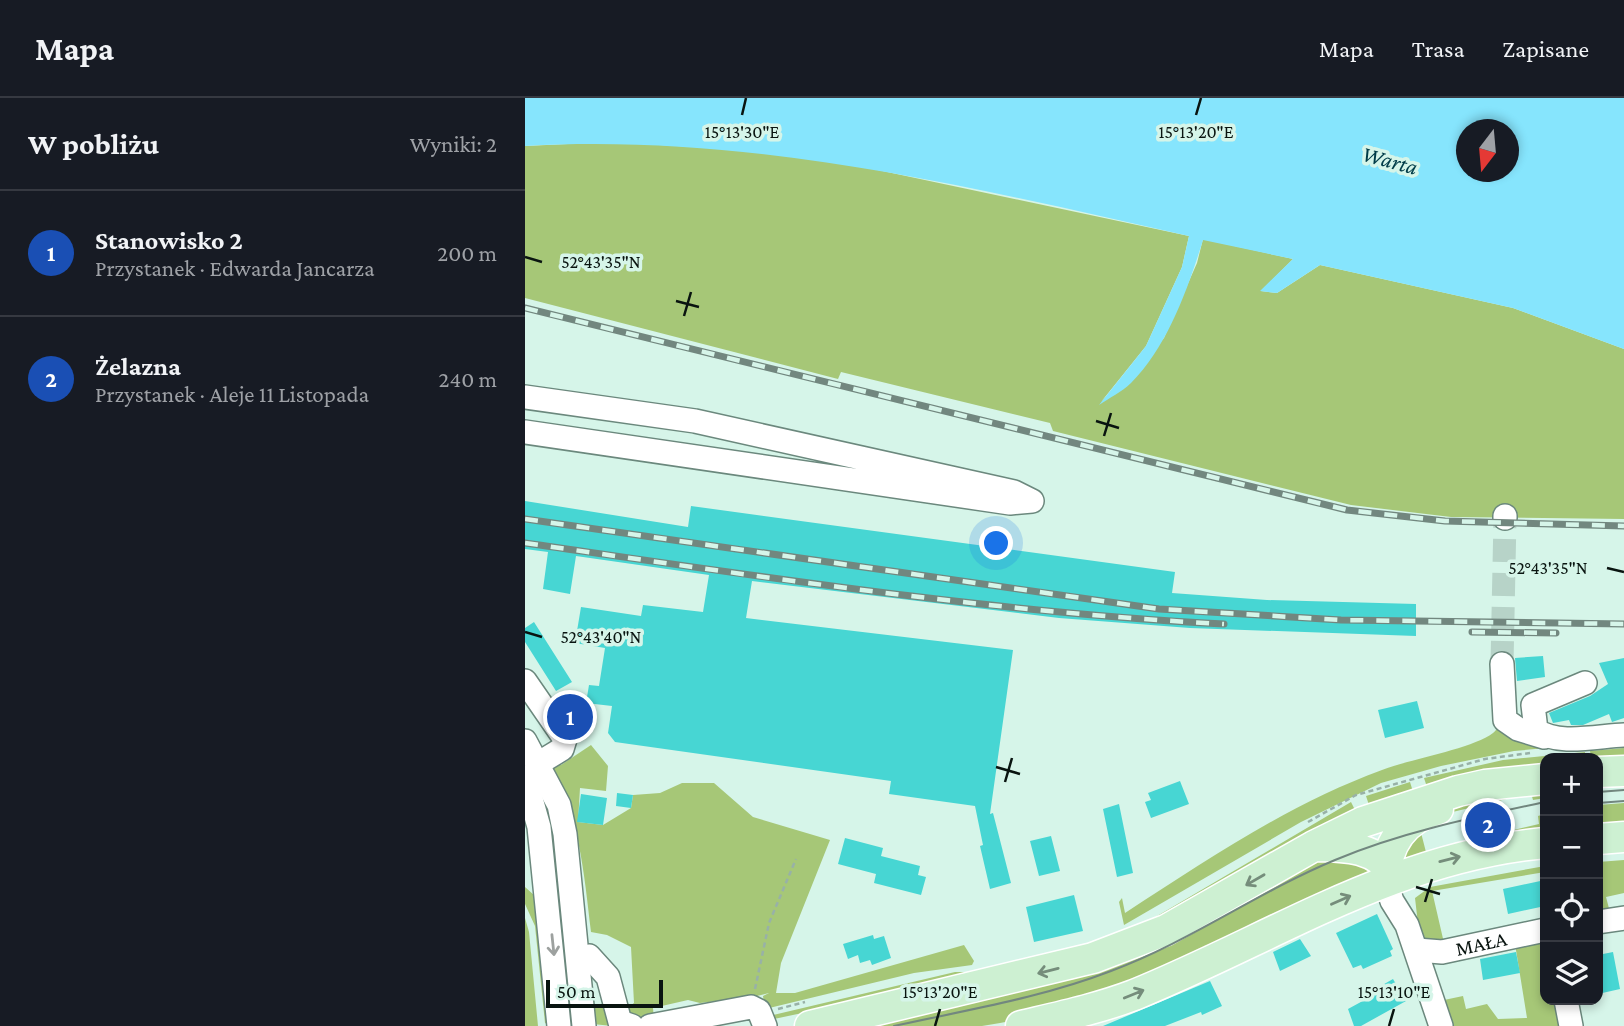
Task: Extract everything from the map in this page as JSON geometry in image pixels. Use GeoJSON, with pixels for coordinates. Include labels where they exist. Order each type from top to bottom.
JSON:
{"type":"FeatureCollection","features":[{"type":"Feature","properties":{"kind":"main road"},"geometry":{"type":"LineString","coordinates":[[808,1014],[1044,972],[1123,948],[1185,920],[1306,836],[1363,822],[1420,801],[1485,785],[1536,762]]}},
{"type":"Feature","properties":{"kind":"main road"},"geometry":{"type":"LineString","coordinates":[[1389,872],[1395,839],[1413,818],[1488,796],[1536,762]]}},
{"type":"Feature","properties":{"kind":"main road"},"geometry":{"type":"LineString","coordinates":[[1603,772],[1624,771]]}},
{"type":"Feature","properties":{"kind":"main road"},"geometry":{"type":"LineString","coordinates":[[1306,836],[1360,850],[1389,872]]}},
{"type":"Feature","properties":{"kind":"main road"},"geometry":{"type":"LineString","coordinates":[[1603,839],[1624,837]]}},
{"type":"Feature","properties":{"kind":"main road"},"geometry":{"type":"LineString","coordinates":[[1021,1026],[1076,1013],[1132,995],[1389,872],[1540,844]]}},
{"type":"Feature","properties":{"kind":"street"},"geometry":{"type":"LineString","coordinates":[[525,397],[695,421],[1014,492],[1032,501],[1010,503],[525,432]]}},
{"type":"Feature","properties":{"kind":"street"},"geometry":{"type":"LineString","coordinates":[[1502,664],[1505,720],[1518,729],[1536,762]]}},
{"type":"Feature","properties":{"kind":"street"},"geometry":{"type":"LineString","coordinates":[[525,681],[565,739],[562,749],[532,770]]}},
{"type":"Feature","properties":{"kind":"street"},"geometry":{"type":"LineString","coordinates":[[1536,762],[1533,705],[1585,683]]}},
{"type":"Feature","properties":{"kind":"street"},"geometry":{"type":"LineString","coordinates":[[1536,762],[1624,735]]}},
{"type":"Feature","properties":{"kind":"street"},"geometry":{"type":"LineString","coordinates":[[525,741],[532,770],[538,867],[559,1026]]}},
{"type":"Feature","properties":{"kind":"street"},"geometry":{"type":"LineString","coordinates":[[532,770],[559,805],[565,834],[572,883],[571,900],[584,1026]]}},
{"type":"Feature","properties":{"kind":"street"},"geometry":{"type":"LineString","coordinates":[[538,867],[565,834]]}},
{"type":"Feature","properties":{"kind":"street"},"geometry":{"type":"LineString","coordinates":[[538,867],[571,900]]}},
{"type":"Feature","properties":{"kind":"street"},"geometry":{"type":"LineString","coordinates":[[1389,872],[1392,901],[1407,925],[1417,950],[1441,1026]]}},
{"type":"Feature","properties":{"kind":"street"},"geometry":{"type":"LineString","coordinates":[[1603,921],[1624,918]]}},
{"type":"Feature","properties":{"kind":"street","name":"MAŁA"},"geometry":{"type":"LineString","coordinates":[[1417,950],[1442,951],[1540,931]]}},
{"type":"Feature","properties":{"kind":"street"},"geometry":{"type":"LineString","coordinates":[[589,956],[608,977],[620,1022],[632,1026]]}},
{"type":"Feature","properties":{"kind":"street"},"geometry":{"type":"LineString","coordinates":[[1567,1005],[1571,1026]]}},
{"type":"Feature","properties":{"kind":"street"},"geometry":{"type":"LineString","coordinates":[[650,1026],[760,1016]]}},
{"type":"Feature","properties":{"kind":"path"},"geometry":{"type":"LineString","coordinates":[[1306,836],[1356,795],[1485,759],[1536,762]]}},
{"type":"Feature","properties":{"kind":"path"},"geometry":{"type":"LineString","coordinates":[[796,859],[769,923],[759,958],[760,1016],[808,1014]]}},
{"type":"Feature","properties":{"kind":"green space"},"geometry":{"type":"Polygon","coordinates":[[[611,142],[727,149],[840,162],[1189,236],[1182,267],[1146,346],[1101,402],[1164,338],[1197,263],[1203,239],[1293,259],[1261,291],[1277,293],[1320,265],[1513,308],[1624,349],[1624,519],[1451,517],[1351,505],[1053,431],[1050,423],[841,372],[838,379],[525,298],[525,146],[611,142]]]}},
{"type":"Feature","properties":{"kind":"green space"},"geometry":{"type":"Polygon","coordinates":[[[1503,720],[1624,741],[1514,751],[1441,766],[1381,783],[1301,822],[1124,925],[1119,902],[1122,898],[1125,913],[1250,834],[1314,799],[1382,770],[1483,739],[1494,732],[1503,720]]]}},
{"type":"Feature","properties":{"kind":"green space"},"geometry":{"type":"Polygon","coordinates":[[[591,745],[608,766],[606,791],[580,788],[578,822],[603,825],[631,808],[633,795],[660,793],[682,783],[714,783],[753,817],[830,840],[781,963],[776,993],[795,993],[964,945],[974,961],[972,965],[914,973],[765,1009],[763,996],[769,993],[733,1002],[726,1000],[700,1003],[688,1000],[653,1008],[654,1020],[634,1025],[627,1008],[634,1003],[631,947],[607,935],[591,932],[583,866],[574,823],[560,781],[550,761],[556,757],[561,765],[591,745]]]}},
{"type":"Feature","properties":{"kind":"green space"},"geometry":{"type":"Polygon","coordinates":[[[1624,748],[1624,762],[1603,759],[1603,753],[1590,751],[1624,748]]]}},
{"type":"Feature","properties":{"kind":"green space"},"geometry":{"type":"Polygon","coordinates":[[[1540,756],[1540,769],[1428,790],[1424,778],[1503,760],[1540,756]]]}},
{"type":"Feature","properties":{"kind":"green space"},"geometry":{"type":"Polygon","coordinates":[[[1410,782],[1414,795],[1193,906],[1135,929],[1351,802],[1355,810],[1369,805],[1366,796],[1410,782]]]}},
{"type":"Feature","properties":{"kind":"green space"},"geometry":{"type":"Polygon","coordinates":[[[1540,790],[1540,799],[1533,800],[1531,793],[1432,817],[1463,806],[1540,790]]]}},
{"type":"Feature","properties":{"kind":"green space"},"geometry":{"type":"Polygon","coordinates":[[[1624,803],[1624,828],[1603,830],[1603,805],[1624,803]]]}},
{"type":"Feature","properties":{"kind":"green space"},"geometry":{"type":"Polygon","coordinates":[[[1540,815],[1540,835],[1441,852],[1439,848],[1539,824],[1540,815]]]}},
{"type":"Feature","properties":{"kind":"green space"},"geometry":{"type":"Polygon","coordinates":[[[1418,821],[1427,856],[1401,865],[1418,821]]]}},
{"type":"Feature","properties":{"kind":"green space"},"geometry":{"type":"Polygon","coordinates":[[[1326,854],[1375,870],[1233,941],[1135,984],[1034,1016],[982,1026],[850,1026],[984,995],[1326,854]]]}},
{"type":"Feature","properties":{"kind":"green space"},"geometry":{"type":"Polygon","coordinates":[[[1624,860],[1624,893],[1606,897],[1611,916],[1603,917],[1603,879],[1603,862],[1624,860]]]}},
{"type":"Feature","properties":{"kind":"green space"},"geometry":{"type":"Polygon","coordinates":[[[1540,867],[1540,873],[1432,891],[1444,943],[1426,940],[1418,924],[1415,898],[1430,887],[1540,867]]]}},
{"type":"Feature","properties":{"kind":"green space"},"geometry":{"type":"Polygon","coordinates":[[[525,887],[535,896],[551,1026],[545,1023],[535,926],[525,904],[525,887]]]}},
{"type":"Feature","properties":{"kind":"green space"},"geometry":{"type":"Polygon","coordinates":[[[556,888],[559,889],[576,1025],[567,1025],[556,888]]]}},
{"type":"Feature","properties":{"kind":"green space"},"geometry":{"type":"Polygon","coordinates":[[[525,918],[529,932],[538,1026],[525,1026],[525,918]]]}},
{"type":"Feature","properties":{"kind":"green space"},"geometry":{"type":"Polygon","coordinates":[[[1540,940],[1540,1005],[1561,1005],[1566,1026],[1451,1026],[1444,1000],[1463,996],[1466,1009],[1487,1004],[1498,1019],[1527,1018],[1515,944],[1540,940]]]}},
{"type":"Feature","properties":{"kind":"green space"},"geometry":{"type":"Polygon","coordinates":[[[955,972],[966,972],[958,980],[774,1019],[769,1016],[955,972]]]}},
{"type":"Feature","properties":{"kind":"green space"},"geometry":{"type":"Polygon","coordinates":[[[591,1007],[612,1009],[612,1026],[593,1024],[591,1007]]]}},
{"type":"Feature","properties":{"kind":"water","name":"Warta"},"geometry":{"type":"Polygon","coordinates":[[[525,98],[1624,98],[1624,349],[1513,308],[1320,265],[1277,293],[1260,291],[1293,259],[1203,240],[1183,297],[1156,352],[1131,383],[1099,405],[1146,346],[1182,267],[1189,236],[1025,199],[860,168],[777,156],[609,144],[525,146],[525,98]]]}},
{"type":"Feature","properties":{"kind":"building"},"geometry":{"type":"Polygon","coordinates":[[[525,501],[688,527],[691,506],[1175,572],[1172,593],[1267,600],[1416,604],[1416,636],[1190,628],[1059,618],[752,581],[746,618],[1013,650],[990,814],[993,813],[1011,883],[990,889],[980,846],[983,845],[975,806],[889,794],[891,781],[615,742],[608,733],[612,706],[586,703],[589,685],[599,686],[605,648],[575,643],[581,607],[641,616],[643,605],[703,612],[709,575],[576,556],[570,594],[543,589],[548,552],[525,549],[525,501]]]}},
{"type":"Feature","properties":{"kind":"building"},"geometry":{"type":"Polygon","coordinates":[[[534,622],[572,682],[556,691],[525,642],[525,628],[534,622]]]}},
{"type":"Feature","properties":{"kind":"building"},"geometry":{"type":"Polygon","coordinates":[[[1543,656],[1545,677],[1517,681],[1515,658],[1543,656]]]}},
{"type":"Feature","properties":{"kind":"building"},"geometry":{"type":"Polygon","coordinates":[[[1624,658],[1624,718],[1612,722],[1609,714],[1583,725],[1571,725],[1569,720],[1553,723],[1549,713],[1590,696],[1608,684],[1599,663],[1624,658]]]}},
{"type":"Feature","properties":{"kind":"building"},"geometry":{"type":"Polygon","coordinates":[[[1417,701],[1424,728],[1385,738],[1378,710],[1417,701]]]}},
{"type":"Feature","properties":{"kind":"building"},"geometry":{"type":"Polygon","coordinates":[[[1180,781],[1189,804],[1151,818],[1145,802],[1151,800],[1148,793],[1180,781]]]}},
{"type":"Feature","properties":{"kind":"building"},"geometry":{"type":"Polygon","coordinates":[[[617,793],[633,795],[631,808],[616,806],[617,793]]]}},
{"type":"Feature","properties":{"kind":"building"},"geometry":{"type":"Polygon","coordinates":[[[581,794],[607,798],[603,825],[577,822],[581,794]]]}},
{"type":"Feature","properties":{"kind":"building"},"geometry":{"type":"Polygon","coordinates":[[[1119,804],[1133,873],[1117,877],[1103,809],[1119,804]]]}},
{"type":"Feature","properties":{"kind":"building"},"geometry":{"type":"Polygon","coordinates":[[[1051,836],[1060,871],[1039,876],[1030,841],[1051,836]]]}},
{"type":"Feature","properties":{"kind":"building"},"geometry":{"type":"Polygon","coordinates":[[[845,838],[883,848],[881,856],[920,866],[918,875],[926,877],[921,895],[874,883],[876,874],[838,864],[845,838]]]}},
{"type":"Feature","properties":{"kind":"building"},"geometry":{"type":"Polygon","coordinates":[[[1540,881],[1540,907],[1508,914],[1503,889],[1540,881]]]}},
{"type":"Feature","properties":{"kind":"building"},"geometry":{"type":"Polygon","coordinates":[[[1074,895],[1083,931],[1034,942],[1026,907],[1074,895]]]}},
{"type":"Feature","properties":{"kind":"building"},"geometry":{"type":"Polygon","coordinates":[[[1377,914],[1393,949],[1390,951],[1392,956],[1363,969],[1361,965],[1353,968],[1336,933],[1377,914]]]}},
{"type":"Feature","properties":{"kind":"building"},"geometry":{"type":"Polygon","coordinates":[[[873,935],[874,939],[884,936],[891,958],[872,965],[870,960],[860,963],[858,955],[848,959],[843,944],[873,935]]]}},
{"type":"Feature","properties":{"kind":"building"},"geometry":{"type":"Polygon","coordinates":[[[1300,939],[1311,956],[1280,971],[1273,952],[1300,939]]]}},
{"type":"Feature","properties":{"kind":"building"},"geometry":{"type":"Polygon","coordinates":[[[1516,952],[1520,973],[1483,980],[1480,959],[1516,952]]]}},
{"type":"Feature","properties":{"kind":"building"},"geometry":{"type":"Polygon","coordinates":[[[1613,952],[1620,989],[1603,993],[1603,954],[1613,952]]]}},
{"type":"Feature","properties":{"kind":"building"},"geometry":{"type":"Polygon","coordinates":[[[1393,979],[1406,1001],[1361,1026],[1354,1026],[1348,1009],[1381,991],[1379,987],[1393,979]]]}},
{"type":"Feature","properties":{"kind":"building"},"geometry":{"type":"Polygon","coordinates":[[[1210,981],[1222,1006],[1202,1015],[1201,1012],[1165,1026],[1103,1026],[1210,981]]]}},
{"type":"Feature","properties":{"kind":"tunnel"},"geometry":{"type":"LineString","coordinates":[[1502,664],[1505,518]]}},
{"type":"Feature","properties":{"kind":"tram line"},"geometry":{"type":"LineString","coordinates":[[1603,792],[1624,790]]}},
{"type":"Feature","properties":{"kind":"tram line"},"geometry":{"type":"LineString","coordinates":[[1603,803],[1624,801]]}},
{"type":"Feature","properties":{"kind":"tram line"},"geometry":{"type":"LineString","coordinates":[[894,1026],[1003,1003],[1085,980],[1168,946],[1278,887],[1360,850],[1439,826],[1540,803]]}},
{"type":"Feature","properties":{"kind":"railway"},"geometry":{"type":"LineString","coordinates":[[525,308],[1347,510],[1445,521],[1624,526]]}},
{"type":"Feature","properties":{"kind":"railway"},"geometry":{"type":"LineString","coordinates":[[525,519],[1159,609],[1341,620],[1624,624]]}},
{"type":"Feature","properties":{"kind":"railway"},"geometry":{"type":"LineString","coordinates":[[525,543],[961,602],[1224,624]]}},
{"type":"Feature","properties":{"kind":"railway"},"geometry":{"type":"LineString","coordinates":[[1472,632],[1556,633]]}},
{"type":"Feature","properties":{"kind":"place","name":"Stanowisko 2"},"geometry":{"type":"Point","coordinates":[570,717]}},
{"type":"Feature","properties":{"kind":"place","name":"Żelazna"},"geometry":{"type":"Point","coordinates":[1488,825]}}]}
